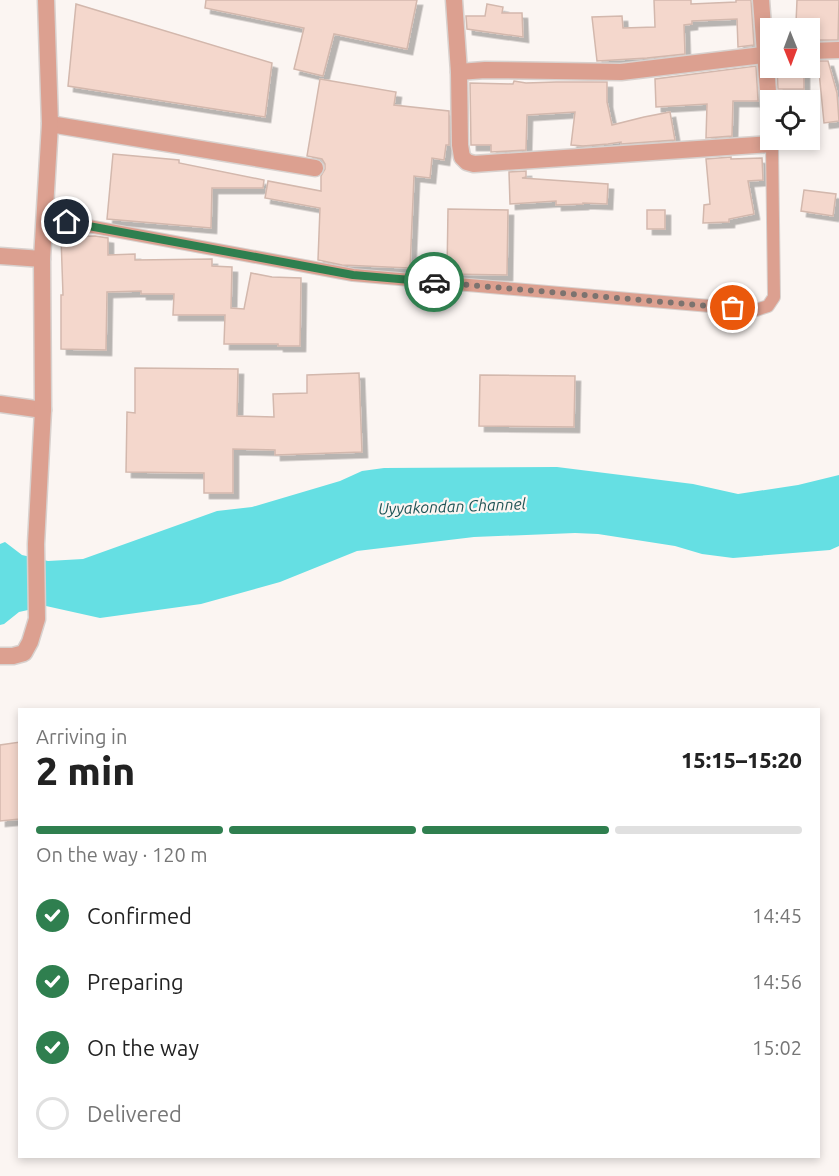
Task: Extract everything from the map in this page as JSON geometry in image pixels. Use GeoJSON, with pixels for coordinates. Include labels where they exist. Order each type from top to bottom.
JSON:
{"type":"FeatureCollection","features":[{"type":"Feature","properties":{"kind":"street"},"geometry":{"type":"LineString","coordinates":[[0,656],[24,653],[37,619],[36,544],[43,410],[42,260],[50,124],[46,0]]}},
{"type":"Feature","properties":{"kind":"street"},"geometry":{"type":"LineString","coordinates":[[454,0],[459,72],[460,145],[462,157],[467,162],[474,164],[760,139]]}},
{"type":"Feature","properties":{"kind":"street"},"geometry":{"type":"LineString","coordinates":[[761,0],[763,18]]}},
{"type":"Feature","properties":{"kind":"street"},"geometry":{"type":"LineString","coordinates":[[820,51],[839,50]]}},
{"type":"Feature","properties":{"kind":"street"},"geometry":{"type":"LineString","coordinates":[[459,72],[485,70],[621,72],[760,55]]}},
{"type":"Feature","properties":{"kind":"street"},"geometry":{"type":"LineString","coordinates":[[50,124],[315,168]]}},
{"type":"Feature","properties":{"kind":"street"},"geometry":{"type":"LineString","coordinates":[[0,256],[42,260]]}},
{"type":"Feature","properties":{"kind":"street"},"geometry":{"type":"LineString","coordinates":[[0,404],[43,410]]}},
{"type":"Feature","properties":{"kind":"lane"},"geometry":{"type":"LineString","coordinates":[[45,218],[353,275],[756,310],[768,306],[774,297],[772,150]]}},
{"type":"Feature","properties":{"kind":"water","name":"Uyyakondan Channel"},"geometry":{"type":"Polygon","coordinates":[[[557,467],[693,484],[738,494],[798,485],[839,475],[839,546],[830,550],[733,558],[598,534],[474,537],[357,551],[280,582],[201,604],[100,618],[46,606],[19,612],[0,625],[0,544],[5,542],[22,555],[48,561],[83,559],[217,511],[252,507],[340,481],[362,471],[384,468],[557,467]]]}},
{"type":"Feature","properties":{"kind":"building"},"geometry":{"type":"Polygon","coordinates":[[[206,0],[417,0],[407,49],[334,34],[323,76],[294,69],[304,28],[205,8],[206,0]]]}},
{"type":"Feature","properties":{"kind":"building"},"geometry":{"type":"Polygon","coordinates":[[[654,0],[691,0],[691,4],[751,0],[754,45],[738,47],[737,19],[692,21],[692,24],[684,25],[685,54],[597,61],[592,17],[622,16],[623,28],[655,27],[654,0]]]}},
{"type":"Feature","properties":{"kind":"building"},"geometry":{"type":"Polygon","coordinates":[[[797,0],[839,0],[838,40],[820,40],[820,18],[796,18],[797,0]]]}},
{"type":"Feature","properties":{"kind":"building"},"geometry":{"type":"Polygon","coordinates":[[[76,4],[272,63],[265,117],[68,86],[76,4]]]}},
{"type":"Feature","properties":{"kind":"building"},"geometry":{"type":"Polygon","coordinates":[[[487,4],[503,7],[502,13],[522,13],[523,37],[467,29],[466,16],[485,16],[487,4]]]}},
{"type":"Feature","properties":{"kind":"building"},"geometry":{"type":"Polygon","coordinates":[[[820,61],[828,61],[837,93],[839,121],[824,123],[820,61]]]}},
{"type":"Feature","properties":{"kind":"building"},"geometry":{"type":"Polygon","coordinates":[[[756,66],[758,101],[733,101],[732,136],[706,138],[707,104],[656,107],[655,79],[756,66]]]}},
{"type":"Feature","properties":{"kind":"building"},"geometry":{"type":"Polygon","coordinates":[[[777,78],[804,78],[804,89],[778,89],[777,78]]]}},
{"type":"Feature","properties":{"kind":"building"},"geometry":{"type":"Polygon","coordinates":[[[320,79],[396,92],[394,105],[449,111],[449,145],[446,145],[444,160],[432,158],[430,178],[414,176],[410,268],[342,265],[318,260],[320,208],[265,198],[268,181],[321,191],[321,176],[325,164],[322,159],[307,156],[320,79]]]}},
{"type":"Feature","properties":{"kind":"building"},"geometry":{"type":"Polygon","coordinates":[[[514,81],[526,83],[607,82],[607,102],[612,125],[670,112],[675,140],[571,145],[575,112],[527,115],[526,150],[491,152],[491,145],[471,145],[470,83],[513,84],[514,81]]]}},
{"type":"Feature","properties":{"kind":"building"},"geometry":{"type":"Polygon","coordinates":[[[113,154],[179,160],[179,163],[264,180],[263,188],[212,188],[211,228],[107,219],[113,154]]]}},
{"type":"Feature","properties":{"kind":"building"},"geometry":{"type":"Polygon","coordinates":[[[731,157],[731,159],[762,158],[763,180],[748,181],[754,214],[729,219],[729,222],[703,223],[704,205],[710,204],[706,159],[731,157]]]}},
{"type":"Feature","properties":{"kind":"building"},"geometry":{"type":"Polygon","coordinates":[[[526,171],[526,177],[522,178],[608,184],[607,204],[556,205],[556,201],[510,204],[509,172],[526,171]]]}},
{"type":"Feature","properties":{"kind":"building"},"geometry":{"type":"Polygon","coordinates":[[[804,190],[836,194],[833,216],[801,211],[804,190]]]}},
{"type":"Feature","properties":{"kind":"building"},"geometry":{"type":"Polygon","coordinates":[[[448,209],[508,210],[507,275],[447,274],[448,209]]]}},
{"type":"Feature","properties":{"kind":"building"},"geometry":{"type":"Polygon","coordinates":[[[647,210],[665,210],[665,229],[647,229],[647,210]]]}},
{"type":"Feature","properties":{"kind":"building"},"geometry":{"type":"Polygon","coordinates":[[[61,237],[108,238],[108,255],[135,254],[135,260],[212,259],[212,266],[232,267],[231,308],[244,309],[251,273],[272,277],[301,278],[300,346],[224,344],[225,315],[173,315],[174,294],[141,294],[141,291],[107,292],[106,350],[61,349],[61,295],[63,295],[61,237]]]}},
{"type":"Feature","properties":{"kind":"building"},"geometry":{"type":"Polygon","coordinates":[[[135,368],[238,369],[237,416],[274,417],[273,394],[307,393],[307,375],[359,373],[362,452],[275,455],[275,450],[233,449],[233,493],[204,493],[204,473],[126,472],[127,412],[135,413],[135,368]]]}},
{"type":"Feature","properties":{"kind":"building"},"geometry":{"type":"Polygon","coordinates":[[[480,375],[575,376],[574,427],[479,426],[480,375]]]}},
{"type":"Feature","properties":{"kind":"building"},"geometry":{"type":"Polygon","coordinates":[[[18,742],[18,819],[0,821],[0,745],[18,742]]]}},
{"type":"Feature","properties":{"kind":"way so far"},"geometry":{"type":"LineString","coordinates":[[434,282],[733,308]]}},
{"type":"Feature","properties":{"kind":"route"},"geometry":{"type":"LineString","coordinates":[[67,222],[353,275],[434,282]]}}]}
